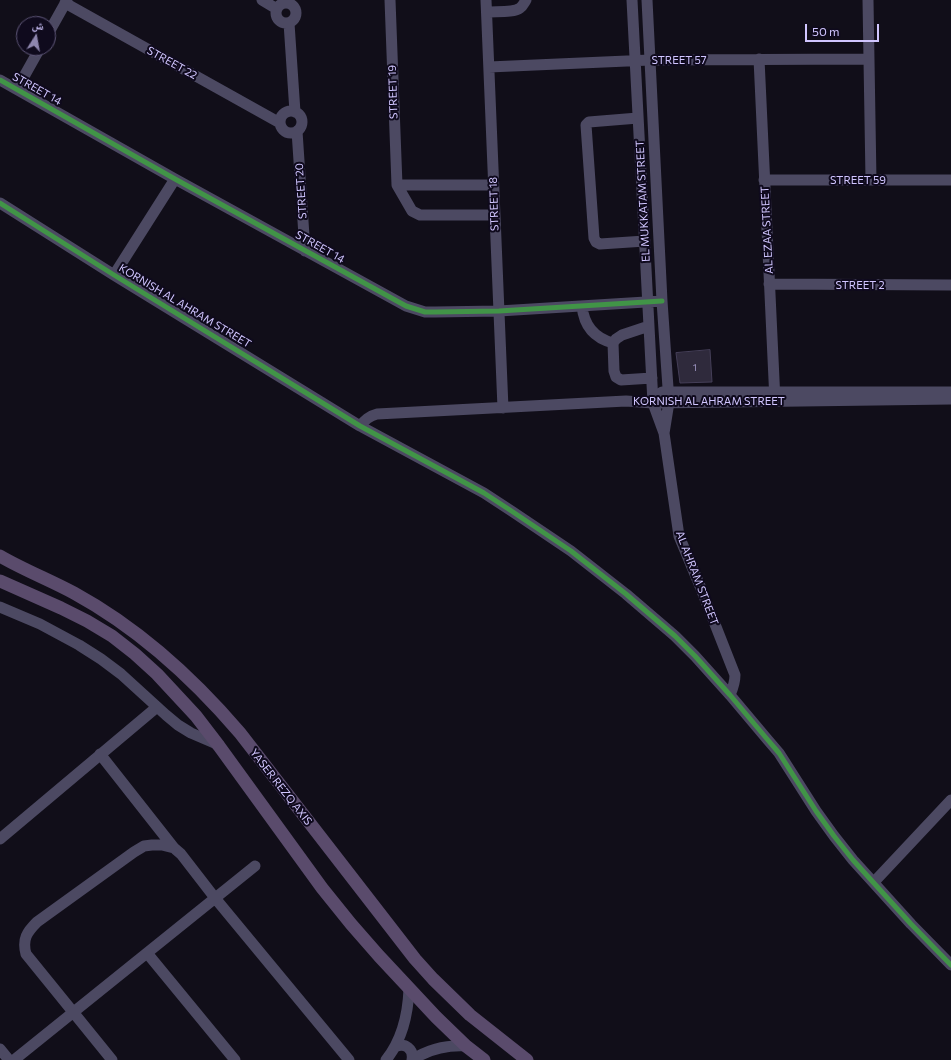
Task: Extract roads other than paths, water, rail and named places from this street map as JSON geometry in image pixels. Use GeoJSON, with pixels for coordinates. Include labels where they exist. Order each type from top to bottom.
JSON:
{"type":"FeatureCollection","features":[{"type":"Feature","properties":{"kind":"main road","name":"YASER REZQ AXIS"},"geometry":{"type":"LineString","coordinates":[[0,556],[74,593],[98,608],[143,639],[185,675],[213,703],[240,734],[415,959],[470,1015],[527,1060]]}},
{"type":"Feature","properties":{"kind":"main road"},"geometry":{"type":"LineString","coordinates":[[0,581],[88,620],[112,636],[157,674],[196,716],[322,888],[360,935],[409,989],[466,1046],[484,1060]]}},
{"type":"Feature","properties":{"kind":"street"},"geometry":{"type":"LineString","coordinates":[[262,0],[283,4],[288,3],[293,6],[296,13],[292,22],[284,24],[279,21],[276,16],[283,4]]}},
{"type":"Feature","properties":{"kind":"street","name":"STREET 19"},"geometry":{"type":"LineString","coordinates":[[390,0],[397,185],[412,211],[420,215],[495,215]]}},
{"type":"Feature","properties":{"kind":"street","name":"STREET 18"},"geometry":{"type":"LineString","coordinates":[[486,0],[503,408]]}},
{"type":"Feature","properties":{"kind":"street"},"geometry":{"type":"LineString","coordinates":[[487,12],[516,10],[523,5],[526,0]]}},
{"type":"Feature","properties":{"kind":"street","name":"EL MUKKATAM STREET"},"geometry":{"type":"LineString","coordinates":[[632,0],[653,398]]}},
{"type":"Feature","properties":{"kind":"street","name":"EL MUKKATAM STREET"},"geometry":{"type":"LineString","coordinates":[[647,0],[662,301],[669,397]]}},
{"type":"Feature","properties":{"kind":"street"},"geometry":{"type":"LineString","coordinates":[[868,0],[871,180]]}},
{"type":"Feature","properties":{"kind":"street"},"geometry":{"type":"LineString","coordinates":[[56,20],[66,2]]}},
{"type":"Feature","properties":{"kind":"street","name":"STREET 22"},"geometry":{"type":"LineString","coordinates":[[66,2],[280,122]]}},
{"type":"Feature","properties":{"kind":"street"},"geometry":{"type":"LineString","coordinates":[[289,23],[295,112]]}},
{"type":"Feature","properties":{"kind":"street"},"geometry":{"type":"LineString","coordinates":[[17,89],[36,56]]}},
{"type":"Feature","properties":{"kind":"street","name":"AL EZAA STREET"},"geometry":{"type":"LineString","coordinates":[[759,59],[775,397]]}},
{"type":"Feature","properties":{"kind":"street","name":"STREET 57"},"geometry":{"type":"LineString","coordinates":[[489,67],[635,60],[869,59]]}},
{"type":"Feature","properties":{"kind":"street","name":"STREET 14"},"geometry":{"type":"LineString","coordinates":[[0,80],[175,179],[415,310],[425,312],[499,311],[662,301]]}},
{"type":"Feature","properties":{"kind":"street"},"geometry":{"type":"LineString","coordinates":[[289,111],[295,112],[300,116],[302,123],[301,126],[297,131],[291,133],[285,131],[281,126],[280,119],[283,114],[289,111]]}},
{"type":"Feature","properties":{"kind":"street"},"geometry":{"type":"LineString","coordinates":[[638,118],[589,122],[586,125],[594,238],[596,242],[600,244],[645,241]]}},
{"type":"Feature","properties":{"kind":"street","name":"STREET 20"},"geometry":{"type":"LineString","coordinates":[[297,131],[305,251]]}},
{"type":"Feature","properties":{"kind":"street"},"geometry":{"type":"LineString","coordinates":[[114,275],[175,179]]}},
{"type":"Feature","properties":{"kind":"street","name":"STREET 59"},"geometry":{"type":"LineString","coordinates":[[764,180],[951,180]]}},
{"type":"Feature","properties":{"kind":"street"},"geometry":{"type":"LineString","coordinates":[[397,185],[493,185]]}},
{"type":"Feature","properties":{"kind":"street","name":"KORNISH AL AHRAM STREET"},"geometry":{"type":"LineString","coordinates":[[0,203],[360,426],[484,493],[571,551],[626,594],[695,656],[730,694],[768,739],[789,768],[816,811],[853,860],[911,924],[951,965]]}},
{"type":"Feature","properties":{"kind":"street","name":"STREET 2"},"geometry":{"type":"LineString","coordinates":[[769,284],[951,285]]}},
{"type":"Feature","properties":{"kind":"street"},"geometry":{"type":"LineString","coordinates":[[582,306],[584,319],[591,330],[601,339],[613,343]]}},
{"type":"Feature","properties":{"kind":"street"},"geometry":{"type":"LineString","coordinates":[[649,326],[622,335],[616,339],[613,343],[614,371],[616,377],[621,380],[652,378]]}},
{"type":"Feature","properties":{"kind":"street","name":"KORNISH AL AHRAM STREET"},"geometry":{"type":"LineString","coordinates":[[775,397],[951,392]]}},
{"type":"Feature","properties":{"kind":"street","name":"KORNISH AL AHRAM STREET"},"geometry":{"type":"LineString","coordinates":[[360,426],[364,420],[377,414],[626,401],[669,397],[951,399]]}},
{"type":"Feature","properties":{"kind":"street","name":"AL AHRAM STREET"},"geometry":{"type":"LineString","coordinates":[[664,433],[669,397]]}},
{"type":"Feature","properties":{"kind":"street","name":"AL AHRAM STREET"},"geometry":{"type":"LineString","coordinates":[[653,398],[664,433],[679,536],[735,675],[735,682],[730,694]]}},
{"type":"Feature","properties":{"kind":"street"},"geometry":{"type":"LineString","coordinates":[[0,607],[40,624],[84,648],[121,674],[178,725],[219,746]]}},
{"type":"Feature","properties":{"kind":"street"},"geometry":{"type":"LineString","coordinates":[[0,838],[157,707]]}},
{"type":"Feature","properties":{"kind":"street"},"geometry":{"type":"LineString","coordinates":[[100,754],[174,848],[181,854],[215,898],[349,1060]]}},
{"type":"Feature","properties":{"kind":"street"},"geometry":{"type":"LineString","coordinates":[[874,882],[951,800]]}},
{"type":"Feature","properties":{"kind":"street"},"geometry":{"type":"LineString","coordinates":[[112,1060],[26,954],[24,946],[25,938],[29,930],[37,922],[134,852],[144,846],[152,844],[174,848]]}},
{"type":"Feature","properties":{"kind":"street"},"geometry":{"type":"LineString","coordinates":[[14,1060],[255,866]]}},
{"type":"Feature","properties":{"kind":"street"},"geometry":{"type":"LineString","coordinates":[[147,953],[234,1060]]}},
{"type":"Feature","properties":{"kind":"street"},"geometry":{"type":"LineString","coordinates":[[386,1060],[395,1047],[402,1029],[406,1016],[409,989]]}},
{"type":"Feature","properties":{"kind":"street"},"geometry":{"type":"LineString","coordinates":[[395,1047],[402,1045],[408,1047],[412,1053],[412,1060],[436,1048],[466,1046]]}},
{"type":"Feature","properties":{"kind":"street"},"geometry":{"type":"LineString","coordinates":[[0,1049],[9,1060]]}}]}
